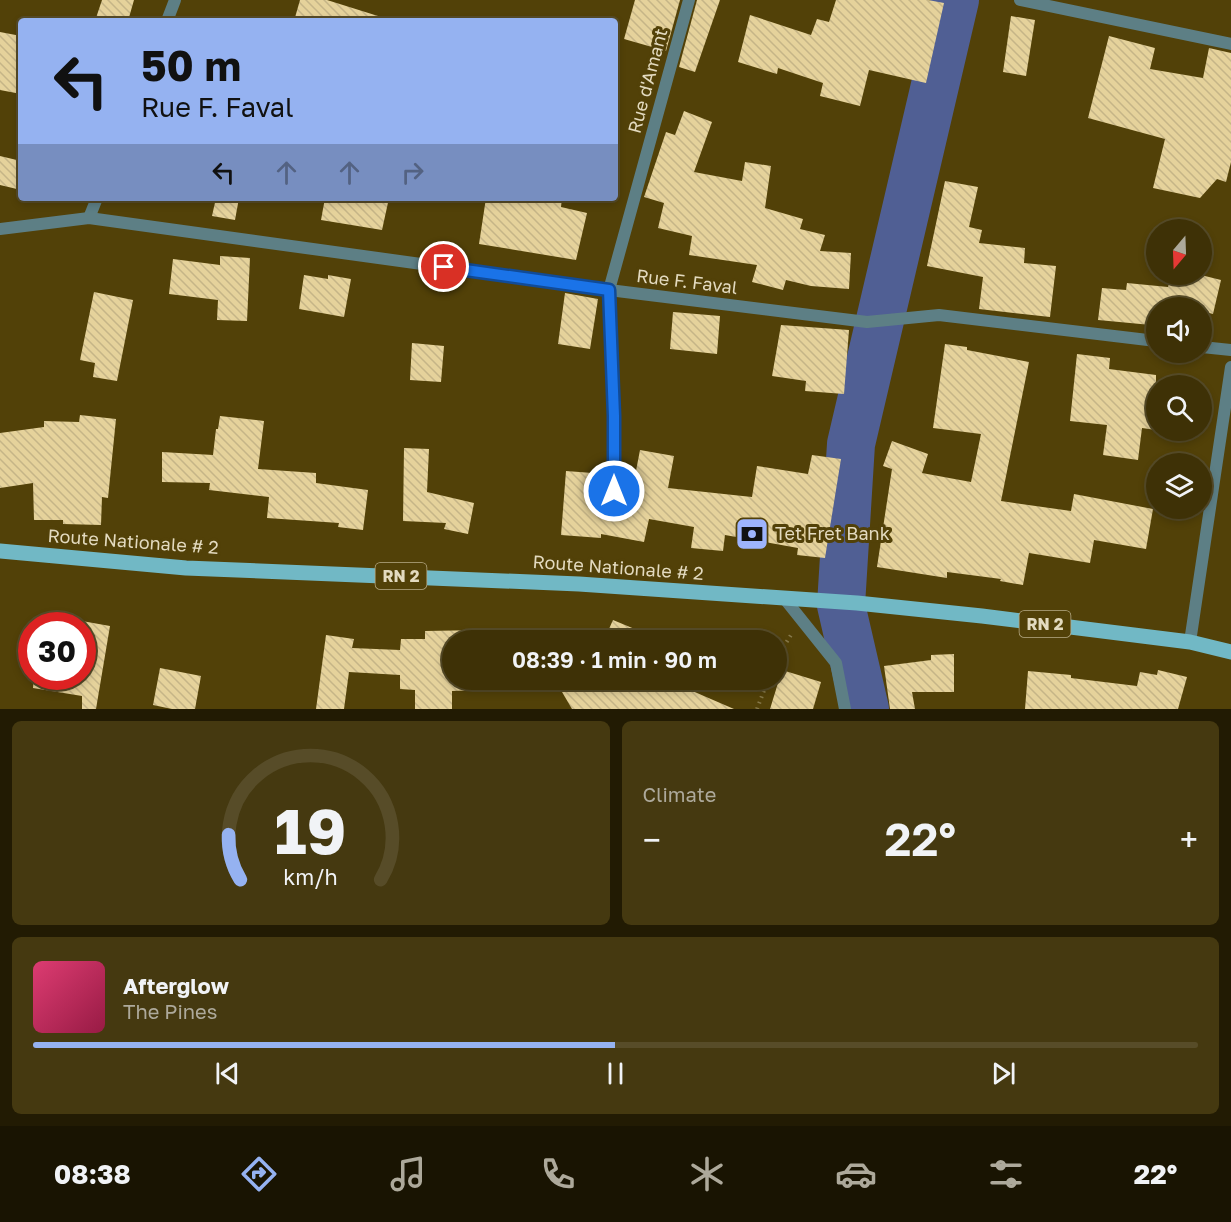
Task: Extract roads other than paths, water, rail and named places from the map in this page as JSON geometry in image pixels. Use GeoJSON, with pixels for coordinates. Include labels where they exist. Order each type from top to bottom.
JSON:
{"type":"FeatureCollection","features":[{"type":"Feature","properties":{"kind":"main road","name":"Route Nationale # 2"},"geometry":{"type":"LineString","coordinates":[[0,551],[186,568],[579,584],[857,603],[1190,642],[1231,652]]}},
{"type":"Feature","properties":{"kind":"street"},"geometry":{"type":"LineString","coordinates":[[168,18],[175,0]]}},
{"type":"Feature","properties":{"kind":"street","name":"Rue d'Amant"},"geometry":{"type":"LineString","coordinates":[[614,491],[614,416],[609,290],[689,0]]}},
{"type":"Feature","properties":{"kind":"street"},"geometry":{"type":"LineString","coordinates":[[1020,0],[1231,44]]}},
{"type":"Feature","properties":{"kind":"street"},"geometry":{"type":"LineString","coordinates":[[89,218],[96,201]]}},
{"type":"Feature","properties":{"kind":"street","name":"Rue F. Faval"},"geometry":{"type":"LineString","coordinates":[[0,229],[89,218],[609,290],[867,322],[939,315],[1146,340]]}},
{"type":"Feature","properties":{"kind":"street"},"geometry":{"type":"LineString","coordinates":[[1212,348],[1231,350]]}},
{"type":"Feature","properties":{"kind":"street"},"geometry":{"type":"LineString","coordinates":[[1190,642],[1231,367]]}},
{"type":"Feature","properties":{"kind":"street"},"geometry":{"type":"LineString","coordinates":[[784,598],[836,663],[845,709]]}},
{"type":"Feature","properties":{"kind":"waterway"},"geometry":{"type":"LineString","coordinates":[[865,709],[841,605],[851,444],[955,0]]}},
{"type":"Feature","properties":{"kind":"place","name":"Tet Fret Bank"},"geometry":{"type":"Point","coordinates":[752,534]}}]}
